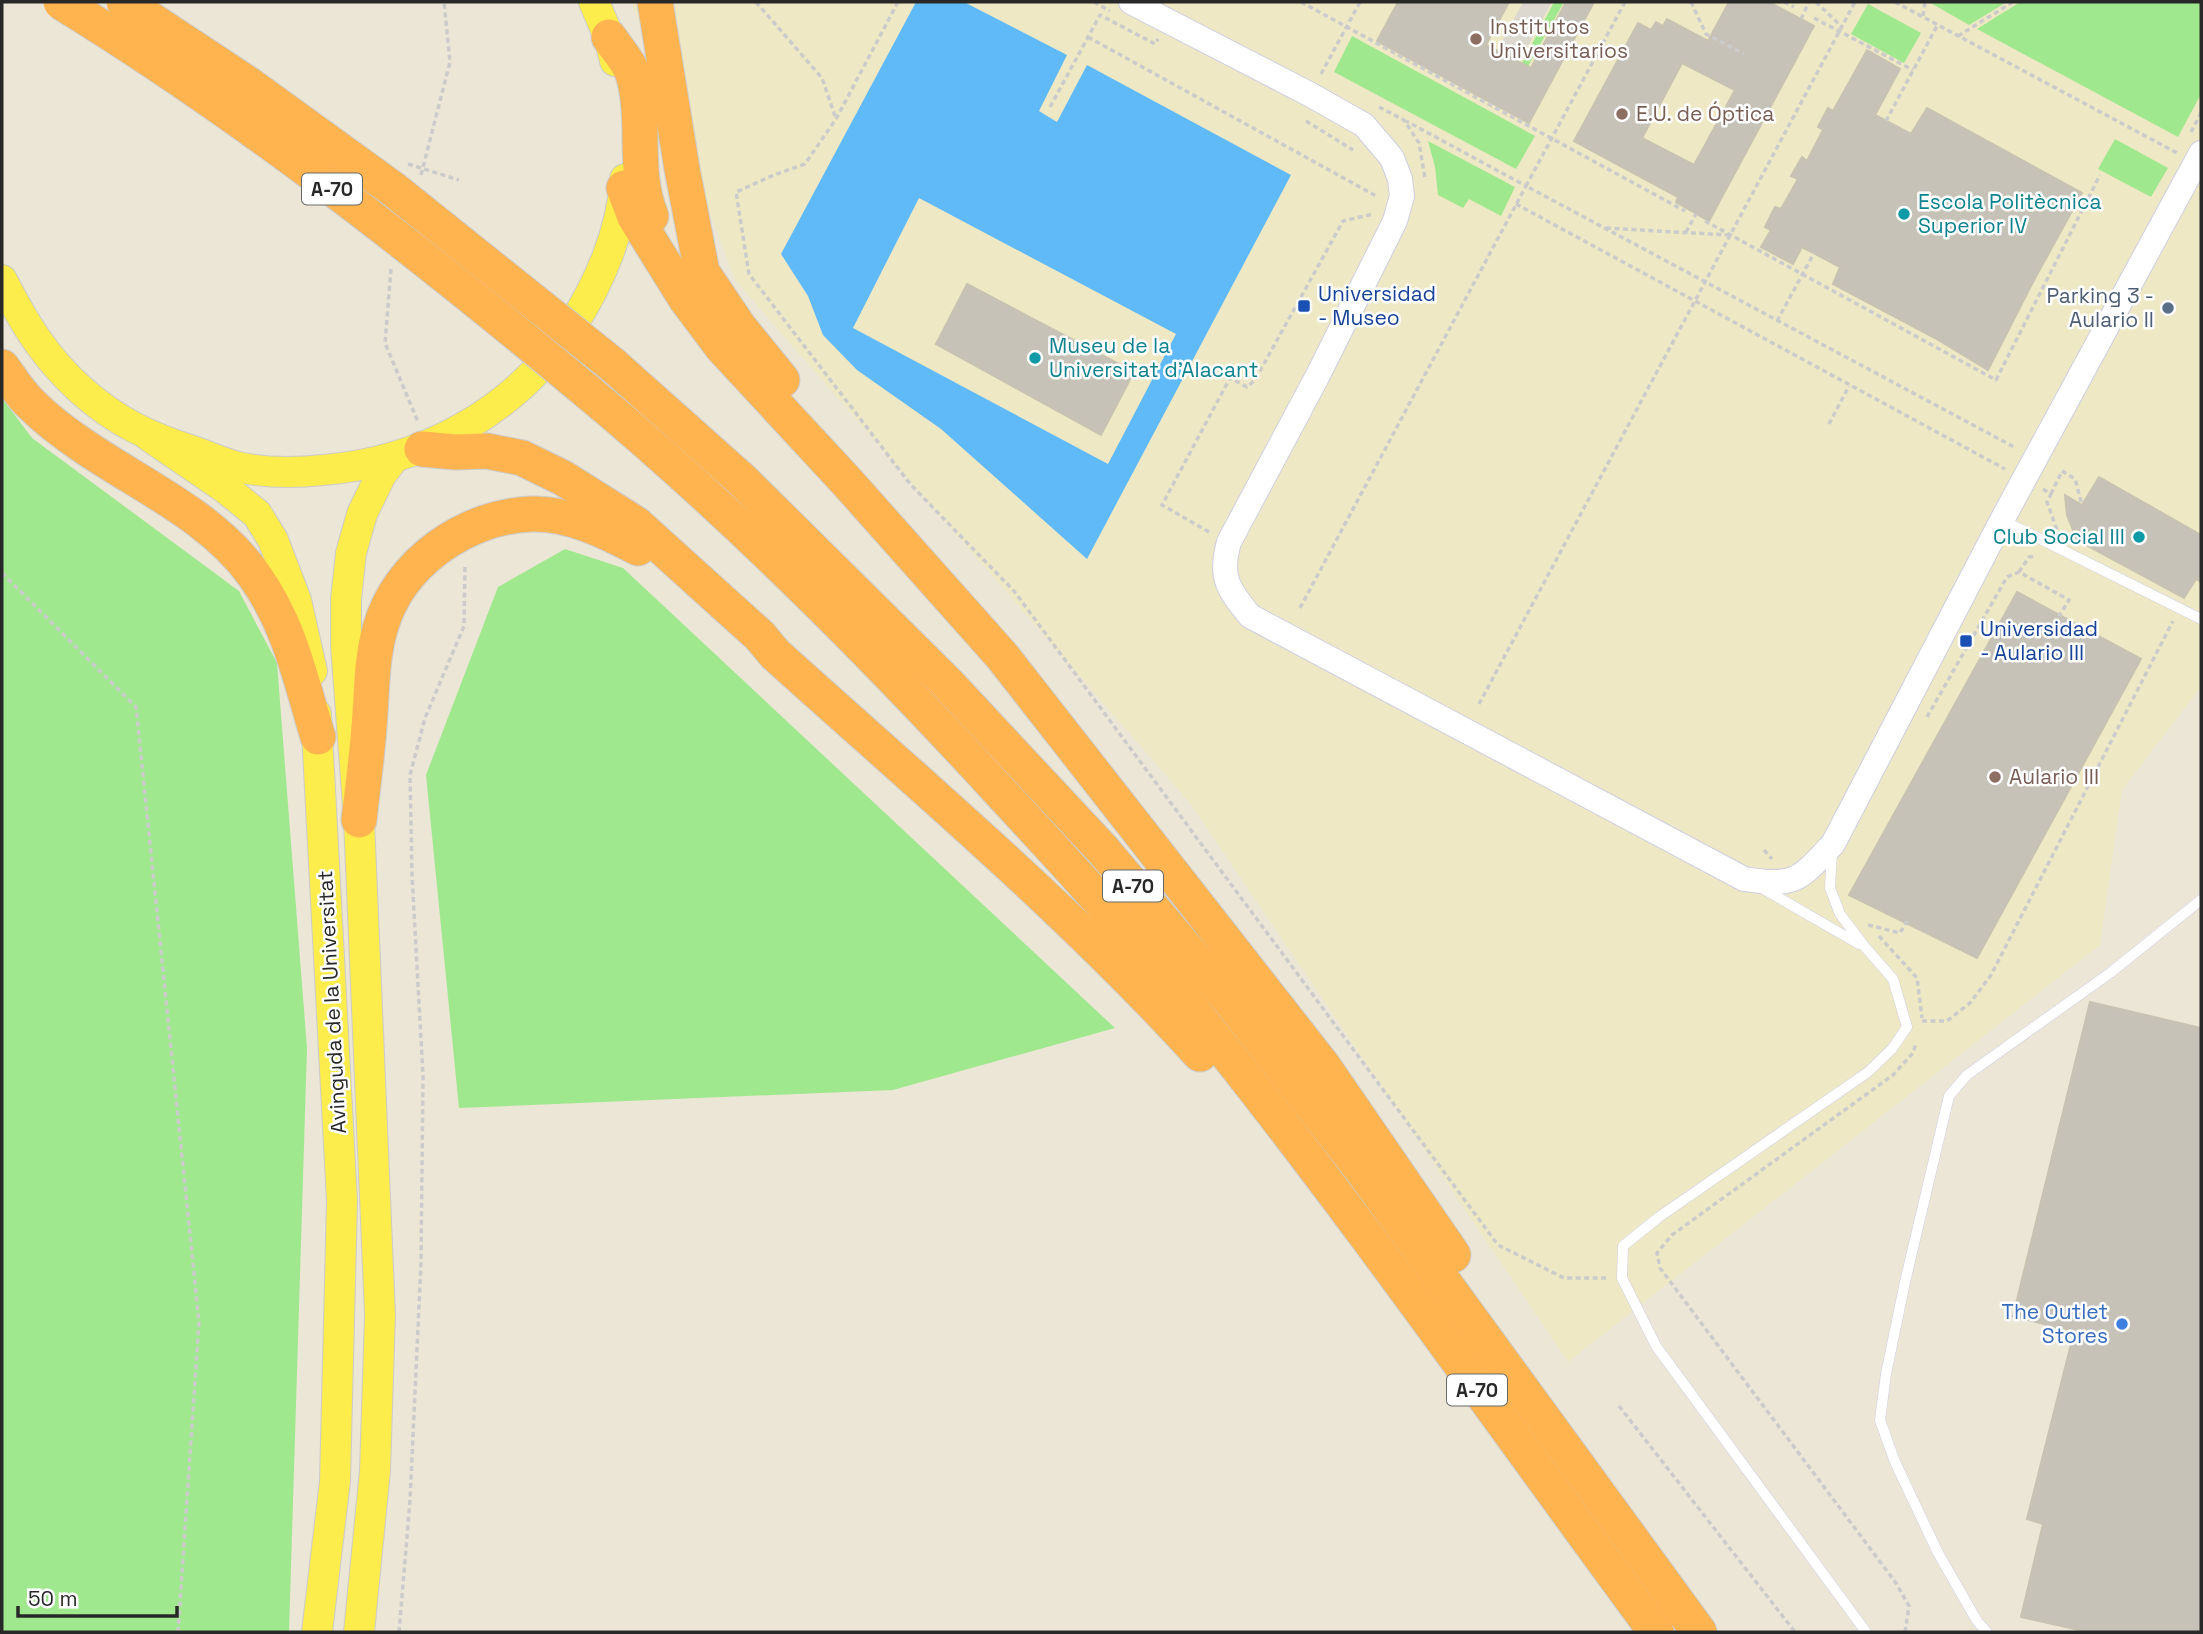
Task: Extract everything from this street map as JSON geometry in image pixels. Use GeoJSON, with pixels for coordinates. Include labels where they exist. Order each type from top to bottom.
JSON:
{"type":"FeatureCollection","features":[{"type":"Feature","properties":{"kind":"highway","name":"A-70"},"geometry":{"type":"LineString","coordinates":[[61,2],[193,89],[374,219],[453,280],[644,439],[771,556],[940,726],[1114,918],[1192,1010],[1299,1147],[1656,1632]]}},
{"type":"Feature","properties":{"kind":"highway","name":"A-70"},"geometry":{"type":"LineString","coordinates":[[124,2],[248,85],[393,189],[613,365],[742,480],[1022,761],[1103,850],[1232,1003],[1342,1144],[1699,1632]]}},
{"type":"Feature","properties":{"kind":"highway"},"geometry":{"type":"LineString","coordinates":[[655,2],[702,272],[739,327],[794,394],[848,482]]}},
{"type":"Feature","properties":{"kind":"highway"},"geometry":{"type":"LineString","coordinates":[[609,37],[633,72],[641,121],[639,171],[645,200],[660,236],[729,338],[848,482]]}},
{"type":"Feature","properties":{"kind":"highway"},"geometry":{"type":"LineString","coordinates":[[624,188],[635,217],[686,299],[722,347],[848,482],[1002,656],[1323,1066],[1500,1323],[1582,1469]]}},
{"type":"Feature","properties":{"kind":"highway"},"geometry":{"type":"LineString","coordinates":[[2,367],[30,404],[83,446],[185,511],[222,540],[253,572],[274,605],[291,642],[318,737]]}},
{"type":"Feature","properties":{"kind":"highway"},"geometry":{"type":"LineString","coordinates":[[411,443],[456,452],[487,451],[522,458],[563,478],[636,524],[760,636],[775,654],[1001,857],[1149,998],[1234,1092],[1299,1147]]}},
{"type":"Feature","properties":{"kind":"highway"},"geometry":{"type":"LineString","coordinates":[[359,820],[370,713],[371,670],[380,627],[394,596],[416,566],[444,542],[468,529],[494,520],[533,514],[570,519],[608,532],[638,548],[666,568],[753,643],[775,654]]}},
{"type":"Feature","properties":{"kind":"main road"},"geometry":{"type":"LineString","coordinates":[[2,280],[27,329],[55,364],[83,392],[149,436],[239,467],[286,471],[356,468],[411,443],[476,421],[511,396],[561,343],[598,280],[613,239],[624,188],[627,131],[622,88],[609,37],[594,2]]}},
{"type":"Feature","properties":{"kind":"main road","name":"Avinguda de la Universitat"},"geometry":{"type":"LineString","coordinates":[[149,436],[225,488],[257,514],[273,540],[296,600],[311,664],[318,737],[342,1201],[335,1481],[317,1632]]}},
{"type":"Feature","properties":{"kind":"main road","name":"Avinguda de la Universitat"},"geometry":{"type":"LineString","coordinates":[[359,1632],[375,1471],[380,1315],[359,820],[346,646],[346,599],[351,553],[362,514],[382,475],[411,443]]}},
{"type":"Feature","properties":{"kind":"street"},"geometry":{"type":"LineString","coordinates":[[1123,8],[1311,95],[1364,125],[1391,158],[1400,179],[1402,196],[1395,221],[1317,377],[1229,542],[1224,560],[1224,575],[1230,592],[1250,616],[1744,878],[1775,883],[1803,876],[1833,844],[2190,153]]}},
{"type":"Feature","properties":{"kind":"lane"},"geometry":{"type":"LineString","coordinates":[[2002,520],[2201,619]]}},
{"type":"Feature","properties":{"kind":"lane"},"geometry":{"type":"LineString","coordinates":[[1833,844],[1830,888],[1840,914],[1893,979],[1907,1027],[1892,1049],[1868,1072],[1659,1217],[1623,1246],[1622,1278],[1656,1346],[1866,1632]]}},
{"type":"Feature","properties":{"kind":"lane"},"geometry":{"type":"LineString","coordinates":[[1744,878],[1865,947]]}},
{"type":"Feature","properties":{"kind":"lane"},"geometry":{"type":"LineString","coordinates":[[1987,1632],[1977,1621],[1938,1553],[1895,1462],[1880,1420],[1886,1374],[1905,1282],[1950,1096],[1968,1075],[2110,973],[2201,900]]}},
{"type":"Feature","properties":{"kind":"path"},"geometry":{"type":"LineString","coordinates":[[427,159],[450,62],[444,2]]}},
{"type":"Feature","properties":{"kind":"path"},"geometry":{"type":"LineString","coordinates":[[756,2],[822,78],[836,119]]}},
{"type":"Feature","properties":{"kind":"path"},"geometry":{"type":"LineString","coordinates":[[898,2],[836,119],[805,164],[736,192],[748,274],[911,485],[1014,591],[1498,1245],[1564,1278],[1622,1278]]}},
{"type":"Feature","properties":{"kind":"path"},"geometry":{"type":"LineString","coordinates":[[1094,2],[1104,7],[1123,8]]}},
{"type":"Feature","properties":{"kind":"path"},"geometry":{"type":"LineString","coordinates":[[1104,7],[1108,2]]}},
{"type":"Feature","properties":{"kind":"path"},"geometry":{"type":"LineString","coordinates":[[1301,2],[1685,211]]}},
{"type":"Feature","properties":{"kind":"path"},"geometry":{"type":"LineString","coordinates":[[1321,76],[1360,2]]}},
{"type":"Feature","properties":{"kind":"path"},"geometry":{"type":"LineString","coordinates":[[1300,608],[1625,2]]}},
{"type":"Feature","properties":{"kind":"path"},"geometry":{"type":"LineString","coordinates":[[1691,2],[1706,34],[1744,54]]}},
{"type":"Feature","properties":{"kind":"path"},"geometry":{"type":"LineString","coordinates":[[1784,2],[1794,8]]}},
{"type":"Feature","properties":{"kind":"path"},"geometry":{"type":"LineString","coordinates":[[1801,19],[1809,2]]}},
{"type":"Feature","properties":{"kind":"path"},"geometry":{"type":"LineString","coordinates":[[1816,2],[1841,29]]}},
{"type":"Feature","properties":{"kind":"path"},"geometry":{"type":"LineString","coordinates":[[1479,704],[1856,2]]}},
{"type":"Feature","properties":{"kind":"path"},"geometry":{"type":"LineString","coordinates":[[1895,2],[2190,153]]}},
{"type":"Feature","properties":{"kind":"path"},"geometry":{"type":"LineString","coordinates":[[1923,16],[1925,2]]}},
{"type":"Feature","properties":{"kind":"path"},"geometry":{"type":"LineString","coordinates":[[1958,36],[2013,2]]}},
{"type":"Feature","properties":{"kind":"path"},"geometry":{"type":"LineString","coordinates":[[1050,107],[1100,15],[1155,44],[1159,38]]}},
{"type":"Feature","properties":{"kind":"path"},"geometry":{"type":"LineString","coordinates":[[1814,18],[1841,29],[1913,71]]}},
{"type":"Feature","properties":{"kind":"path"},"geometry":{"type":"LineString","coordinates":[[1886,121],[1938,24]]}},
{"type":"Feature","properties":{"kind":"path"},"geometry":{"type":"LineString","coordinates":[[1088,37],[1378,197]]}},
{"type":"Feature","properties":{"kind":"path"},"geometry":{"type":"LineString","coordinates":[[1298,116],[1359,155]]}},
{"type":"Feature","properties":{"kind":"path"},"geometry":{"type":"LineString","coordinates":[[1404,120],[2020,450]]}},
{"type":"Feature","properties":{"kind":"path"},"geometry":{"type":"LineString","coordinates":[[423,168],[459,180]]}},
{"type":"Feature","properties":{"kind":"path"},"geometry":{"type":"LineString","coordinates":[[1705,221],[1996,380],[2100,175]]}},
{"type":"Feature","properties":{"kind":"path"},"geometry":{"type":"LineString","coordinates":[[1217,536],[1162,505],[1230,378],[1247,387],[1255,380],[1343,221],[1374,214],[1377,187]]}},
{"type":"Feature","properties":{"kind":"path"},"geometry":{"type":"LineString","coordinates":[[1516,204],[2008,471]]}},
{"type":"Feature","properties":{"kind":"path"},"geometry":{"type":"LineString","coordinates":[[1686,232],[1696,214]]}},
{"type":"Feature","properties":{"kind":"path"},"geometry":{"type":"LineString","coordinates":[[1604,228],[1730,235]]}},
{"type":"Feature","properties":{"kind":"path"},"geometry":{"type":"LineString","coordinates":[[1777,321],[1814,253]]}},
{"type":"Feature","properties":{"kind":"path"},"geometry":{"type":"LineString","coordinates":[[392,261],[385,343],[411,443]]}},
{"type":"Feature","properties":{"kind":"path"},"geometry":{"type":"LineString","coordinates":[[1829,424],[1850,385]]}},
{"type":"Feature","properties":{"kind":"path"},"geometry":{"type":"LineString","coordinates":[[2059,533],[2048,502],[2062,471],[2075,479],[2082,505]]}},
{"type":"Feature","properties":{"kind":"path"},"geometry":{"type":"LineString","coordinates":[[2039,487],[2052,494]]}},
{"type":"Feature","properties":{"kind":"path"},"geometry":{"type":"LineString","coordinates":[[1925,721],[2007,577],[2019,572],[2029,557],[2039,555]]}},
{"type":"Feature","properties":{"kind":"path"},"geometry":{"type":"LineString","coordinates":[[399,1632],[410,1501],[421,1236],[423,1076],[412,875],[410,775],[425,718],[464,626],[465,568]]}},
{"type":"Feature","properties":{"kind":"path"},"geometry":{"type":"LineString","coordinates":[[2019,572],[2069,600],[2059,616]]}},
{"type":"Feature","properties":{"kind":"path"},"geometry":{"type":"LineString","coordinates":[[2,573],[136,707],[199,1322],[178,1632]]}},
{"type":"Feature","properties":{"kind":"path"},"geometry":{"type":"LineString","coordinates":[[1922,1021],[1947,1021],[1970,1003],[1991,975],[2179,609]]}},
{"type":"Feature","properties":{"kind":"path"},"geometry":{"type":"LineString","coordinates":[[1765,864],[1775,862]]}},
{"type":"Feature","properties":{"kind":"path"},"geometry":{"type":"LineString","coordinates":[[1861,918],[1917,978],[1922,1021],[1913,1053],[1893,1075],[1672,1235],[1657,1253],[1660,1268],[1896,1583],[1909,1606],[1905,1632]]}},
{"type":"Feature","properties":{"kind":"path"},"geometry":{"type":"LineString","coordinates":[[1868,925],[1900,933],[1907,922]]}},
{"type":"Feature","properties":{"kind":"path"},"geometry":{"type":"LineString","coordinates":[[1619,1406],[1795,1632]]}},
{"type":"Feature","properties":{"kind":"shaded area"},"geometry":{"type":"Polygon","coordinates":[[[631,2],[2201,2],[2201,687],[2122,790],[2100,945],[1568,1362],[1190,803],[735,280],[631,2]]]}},
{"type":"Feature","properties":{"kind":"shaded area"},"geometry":{"type":"Polygon","coordinates":[[[1523,2],[1552,2],[1519,62],[1497,51],[1523,2]]]}},
{"type":"Feature","properties":{"kind":"green space"},"geometry":{"type":"Polygon","coordinates":[[[1554,2],[1564,2],[1527,68],[1521,65],[1554,2]]]}},
{"type":"Feature","properties":{"kind":"green space"},"geometry":{"type":"Polygon","coordinates":[[[1929,2],[2007,2],[1969,25],[1929,2]]]}},
{"type":"Feature","properties":{"kind":"green space"},"geometry":{"type":"Polygon","coordinates":[[[2020,2],[2201,2],[2201,94],[2178,137],[1977,29],[2020,2]]]}},
{"type":"Feature","properties":{"kind":"green space"},"geometry":{"type":"Polygon","coordinates":[[[1868,4],[1921,33],[1904,63],[1851,34],[1868,4]]]}},
{"type":"Feature","properties":{"kind":"green space"},"geometry":{"type":"Polygon","coordinates":[[[1352,36],[1535,136],[1516,169],[1334,72],[1352,36]]]}},
{"type":"Feature","properties":{"kind":"green space"},"geometry":{"type":"Polygon","coordinates":[[[2115,139],[2168,168],[2151,197],[2098,169],[2115,139]]]}},
{"type":"Feature","properties":{"kind":"green space"},"geometry":{"type":"Polygon","coordinates":[[[1428,141],[1515,187],[1501,216],[1469,199],[1463,208],[1438,195],[1435,167],[1428,141]]]}},
{"type":"Feature","properties":{"kind":"green space"},"geometry":{"type":"Polygon","coordinates":[[[2,398],[32,438],[239,591],[277,663],[307,1048],[289,1632],[2,1632],[2,398]]]}},
{"type":"Feature","properties":{"kind":"green space"},"geometry":{"type":"Polygon","coordinates":[[[565,549],[623,568],[1115,1028],[893,1090],[459,1108],[426,775],[498,587],[565,549]]]}},
{"type":"Feature","properties":{"kind":"water"},"geometry":{"type":"Polygon","coordinates":[[[916,2],[964,2],[1067,55],[1039,111],[1057,122],[1087,65],[1291,175],[1087,559],[941,429],[857,370],[823,335],[808,296],[781,254],[916,2]],[[919,198],[853,328],[1108,464],[1176,334],[919,198]]]}},
{"type":"Feature","properties":{"kind":"building"},"geometry":{"type":"Polygon","coordinates":[[[1398,2],[1509,2],[1486,45],[1531,68],[1566,2],[1594,2],[1529,123],[1377,41],[1398,2]]]}},
{"type":"Feature","properties":{"kind":"building","name":"E.U. de Óptica"},"geometry":{"type":"Polygon","coordinates":[[[1729,2],[1769,2],[1814,26],[1709,221],[1676,202],[1678,197],[1574,141],[1638,23],[1651,30],[1656,22],[1663,26],[1667,19],[1708,41],[1729,2]],[[1682,63],[1642,138],[1694,165],[1735,90],[1682,63]]]}},
{"type":"Feature","properties":{"kind":"building","name":"Escola Politècnica Superior IV"},"geometry":{"type":"Polygon","coordinates":[[[1867,50],[1900,69],[1875,115],[1911,134],[1927,108],[2082,193],[1988,370],[1935,338],[1833,284],[1840,267],[1802,247],[1793,264],[1761,247],[1771,230],[1765,227],[1775,207],[1781,209],[1798,179],[1791,176],[1802,157],[1807,161],[1823,130],[1818,127],[1828,108],[1833,111],[1867,50]]]}},
{"type":"Feature","properties":{"kind":"building","name":"Museu de la Universitat d'Alacant"},"geometry":{"type":"Polygon","coordinates":[[[967,284],[1134,372],[1101,435],[936,344],[967,284]]]}},
{"type":"Feature","properties":{"kind":"building","name":"Club Social III"},"geometry":{"type":"Polygon","coordinates":[[[2099,477],[2201,535],[2201,582],[2196,579],[2184,598],[2077,540],[2067,515],[2065,495],[2082,505],[2099,477]]]}},
{"type":"Feature","properties":{"kind":"building","name":"Aulario III"},"geometry":{"type":"Polygon","coordinates":[[[2017,592],[2141,659],[1977,958],[1849,895],[2017,592]]]}},
{"type":"Feature","properties":{"kind":"building","name":"The Outlet Stores"},"geometry":{"type":"Polygon","coordinates":[[[2090,1002],[2201,1028],[2201,1632],[2088,1632],[2021,1617],[2043,1524],[2027,1519],[2074,1332],[2013,1316],[2090,1002]]]}},
{"type":"Feature","properties":{"kind":"place","name":"Institutos Universitarios"},"geometry":{"type":"Point","coordinates":[1476,39]}},
{"type":"Feature","properties":{"kind":"place","name":"E.U. de Óptica"},"geometry":{"type":"Point","coordinates":[1622,114]}},
{"type":"Feature","properties":{"kind":"place","name":"Escola Politècnica Superior IV"},"geometry":{"type":"Point","coordinates":[1904,214]}},
{"type":"Feature","properties":{"kind":"place","name":"Universidad - Museo"},"geometry":{"type":"Point","coordinates":[1304,306]}},
{"type":"Feature","properties":{"kind":"place","name":"Parking 3 - Aulario II"},"geometry":{"type":"Point","coordinates":[2168,308]}},
{"type":"Feature","properties":{"kind":"place","name":"Museu de la Universitat d'Alacant"},"geometry":{"type":"Point","coordinates":[1035,358]}},
{"type":"Feature","properties":{"kind":"place","name":"Club Social III"},"geometry":{"type":"Point","coordinates":[2139,537]}},
{"type":"Feature","properties":{"kind":"place","name":"Universidad - Aulario III"},"geometry":{"type":"Point","coordinates":[1966,641]}},
{"type":"Feature","properties":{"kind":"place","name":"Aulario III"},"geometry":{"type":"Point","coordinates":[1995,777]}},
{"type":"Feature","properties":{"kind":"place","name":"The Outlet Stores"},"geometry":{"type":"Point","coordinates":[2122,1324]}}]}
